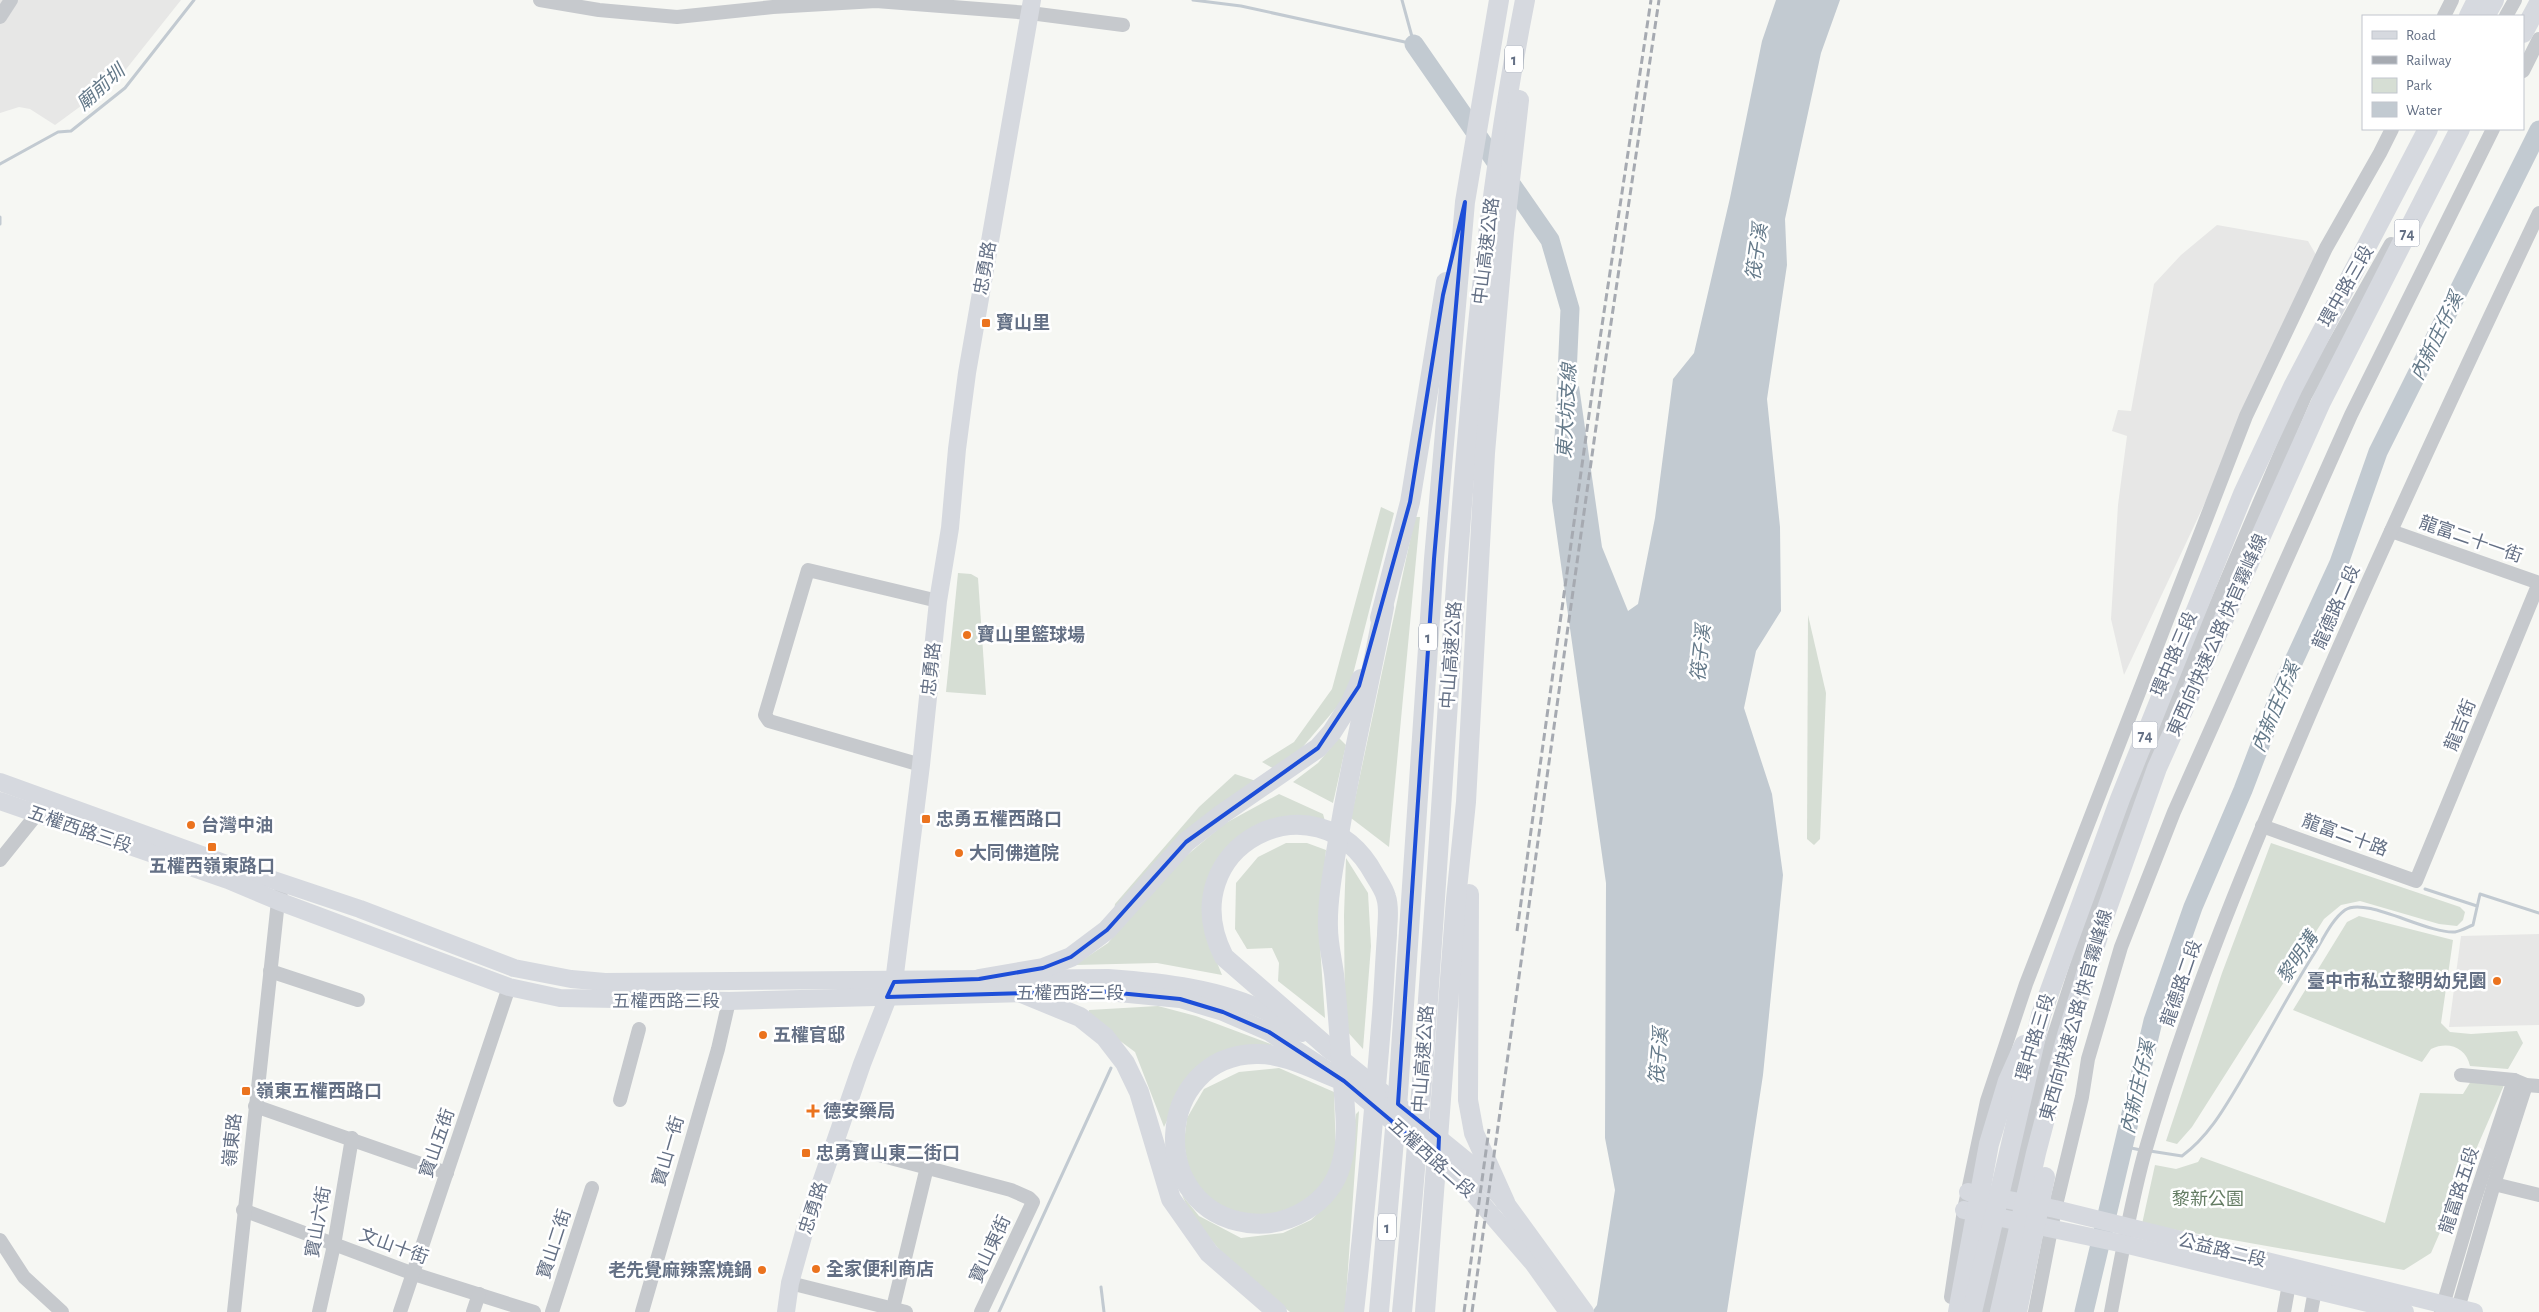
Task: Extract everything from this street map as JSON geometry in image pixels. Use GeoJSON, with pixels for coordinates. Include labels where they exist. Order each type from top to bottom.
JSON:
{"type":"FeatureCollection","features":[{"type":"Feature","properties":{"kind":"highway","name":"中山高速公路"},"geometry":{"type":"LineString","coordinates":[[1379,1312],[1398,1094],[1434,559],[1465,202],[1499,0]]}},
{"type":"Feature","properties":{"kind":"highway","name":"中山高速公路"},"geometry":{"type":"LineString","coordinates":[[1402,1312],[1417,1162],[1470,397],[1496,230],[1503,118],[1525,0]]}},
{"type":"Feature","properties":{"kind":"highway"},"geometry":{"type":"LineString","coordinates":[[2470,15],[2477,0]]}},
{"type":"Feature","properties":{"kind":"highway"},"geometry":{"type":"LineString","coordinates":[[2486,15],[2494,0]]}},
{"type":"Feature","properties":{"kind":"highway"},"geometry":{"type":"LineString","coordinates":[[2518,15],[2525,0]]}},
{"type":"Feature","properties":{"kind":"highway"},"geometry":{"type":"LineString","coordinates":[[2524,31],[2539,3]]}},
{"type":"Feature","properties":{"kind":"highway"},"geometry":{"type":"LineString","coordinates":[[1425,1312],[1456,899],[1466,802],[1496,230],[1515,135],[1520,91],[1520,25]]}},
{"type":"Feature","properties":{"kind":"highway"},"geometry":{"type":"LineString","coordinates":[[2398,188],[2408,141],[2413,130]]}},
{"type":"Feature","properties":{"kind":"highway","name":"東西向快速公路 快官霧峰線"},"geometry":{"type":"LineString","coordinates":[[1972,1312],[2041,1014],[2120,799],[2242,494],[2293,387],[2427,130]]}},
{"type":"Feature","properties":{"kind":"highway","name":"東西向快速公路 快官霧峰線"},"geometry":{"type":"LineString","coordinates":[[2000,1312],[2036,1153],[2067,1035],[2104,917],[2157,768],[2321,402],[2459,130]]}},
{"type":"Feature","properties":{"kind":"highway"},"geometry":{"type":"LineString","coordinates":[[2354,336],[2471,130]]}},
{"type":"Feature","properties":{"kind":"highway"},"geometry":{"type":"LineString","coordinates":[[1344,1081],[1276,1056],[1246,1055],[1214,1066],[1190,1089],[1176,1119],[1175,1152],[1181,1174],[1201,1202],[1231,1219],[1265,1224],[1292,1218],[1317,1202],[1337,1175],[1347,1134],[1345,1104],[1338,1021],[1327,927],[1335,856],[1345,796],[1384,607],[1410,502],[1443,295],[1465,202]]}},
{"type":"Feature","properties":{"kind":"highway"},"geometry":{"type":"LineString","coordinates":[[979,979],[1043,968],[1071,956],[1107,930],[1186,842],[1222,814],[1318,748],[1332,732],[1359,686],[1384,607]]}},
{"type":"Feature","properties":{"kind":"highway"},"geometry":{"type":"LineString","coordinates":[[1466,802],[1469,884],[1468,1100],[1474,1132],[1504,1202]]}},
{"type":"Feature","properties":{"kind":"highway"},"geometry":{"type":"LineString","coordinates":[[1332,1051],[1224,957],[1215,939],[1212,902],[1220,871],[1240,846],[1258,834],[1279,827],[1312,826],[1344,839],[1368,863],[1386,896],[1385,979],[1354,1312]]}},
{"type":"Feature","properties":{"kind":"highway"},"geometry":{"type":"LineString","coordinates":[[1019,992],[1080,1017],[1105,1037],[1125,1063],[1138,1092],[1171,1199],[1209,1253],[1277,1312]]}},
{"type":"Feature","properties":{"kind":"highway"},"geometry":{"type":"LineString","coordinates":[[1958,1312],[1989,1144],[2008,1081],[2041,1014]]}},
{"type":"Feature","properties":{"kind":"highway"},"geometry":{"type":"LineString","coordinates":[[2017,1312],[2067,1080],[2067,1035]]}},
{"type":"Feature","properties":{"kind":"main road","name":"忠勇路"},"geometry":{"type":"LineString","coordinates":[[786,1312],[790,1283],[805,1229],[890,989],[921,765],[938,601],[950,528],[957,449],[967,373],[1031,7]]}},
{"type":"Feature","properties":{"kind":"main road","name":"五權西路三段"},"geometry":{"type":"LineString","coordinates":[[0,782],[284,884],[360,909],[514,968],[571,979],[605,982],[1019,992],[1098,991],[1180,999],[1223,1012],[1269,1032],[1344,1081]]}},
{"type":"Feature","properties":{"kind":"main road","name":"五權西路三段"},"geometry":{"type":"LineString","coordinates":[[0,801],[228,880],[278,901],[509,987],[560,998],[729,1001],[890,989],[979,979],[1108,978],[1152,981],[1191,988],[1268,1012],[1332,1051]]}},
{"type":"Feature","properties":{"kind":"main road","name":"五權西路二段"},"geometry":{"type":"LineString","coordinates":[[1332,1051],[1447,1144],[1504,1202],[1539,1260]]}},
{"type":"Feature","properties":{"kind":"main road","name":"五權西路二段"},"geometry":{"type":"LineString","coordinates":[[1344,1081],[1458,1176],[1539,1260]]}},
{"type":"Feature","properties":{"kind":"main road","name":"公益路二段"},"geometry":{"type":"LineString","coordinates":[[1968,1192],[2061,1210],[2119,1224],[2454,1310]]}},
{"type":"Feature","properties":{"kind":"main road","name":"公益路二段"},"geometry":{"type":"LineString","coordinates":[[1964,1210],[2116,1242],[2405,1312]]}},
{"type":"Feature","properties":{"kind":"main road"},"geometry":{"type":"LineString","coordinates":[[1539,1260],[1568,1312]]}},
{"type":"Feature","properties":{"kind":"main road"},"geometry":{"type":"LineString","coordinates":[[1539,1260],[1585,1312]]}},
{"type":"Feature","properties":{"kind":"street"},"geometry":{"type":"LineString","coordinates":[[0,17],[11,0]]}},
{"type":"Feature","properties":{"kind":"street"},"geometry":{"type":"LineString","coordinates":[[540,0],[599,10],[677,17],[773,7],[876,1],[1031,7],[1123,26]]}},
{"type":"Feature","properties":{"kind":"street"},"geometry":{"type":"LineString","coordinates":[[2444,15],[2452,0]]}},
{"type":"Feature","properties":{"kind":"street"},"geometry":{"type":"LineString","coordinates":[[2496,15],[2504,0]]}},
{"type":"Feature","properties":{"kind":"street"},"geometry":{"type":"LineString","coordinates":[[2506,15],[2514,0]]}},
{"type":"Feature","properties":{"kind":"street"},"geometry":{"type":"LineString","coordinates":[[2524,69],[2539,39]]}},
{"type":"Feature","properties":{"kind":"street","name":"環中路三段"},"geometry":{"type":"LineString","coordinates":[[1949,1312],[1964,1210],[1987,1101],[2026,984],[2246,416],[2326,248],[2391,130]]}},
{"type":"Feature","properties":{"kind":"street","name":"環中路三段"},"geometry":{"type":"LineString","coordinates":[[2010,1200],[2036,1074],[2084,919],[2141,763],[2298,394],[2437,130]]}},
{"type":"Feature","properties":{"kind":"street","name":"環中路三段"},"geometry":{"type":"LineString","coordinates":[[1981,1312],[2042,1076],[2094,912],[2148,765],[2305,396],[2398,232],[2449,130]]}},
{"type":"Feature","properties":{"kind":"street"},"geometry":{"type":"LineString","coordinates":[[2035,1312],[2057,1230],[2088,1059],[2122,947],[2174,812],[2351,415],[2493,130]]}},
{"type":"Feature","properties":{"kind":"street","name":"龍德路二段"},"geometry":{"type":"LineString","coordinates":[[2111,1312],[2119,1224],[2144,1156],[2211,954],[2262,826],[2391,531],[2533,238],[2539,213]]}},
{"type":"Feature","properties":{"kind":"street","name":"龍富二十一街"},"geometry":{"type":"LineString","coordinates":[[2391,531],[2539,583]]}},
{"type":"Feature","properties":{"kind":"street"},"geometry":{"type":"LineString","coordinates":[[921,765],[769,721],[765,715],[808,570],[938,601]]}},
{"type":"Feature","properties":{"kind":"street","name":"龍吉街"},"geometry":{"type":"LineString","coordinates":[[2416,881],[2539,583]]}},
{"type":"Feature","properties":{"kind":"street"},"geometry":{"type":"LineString","coordinates":[[0,860],[37,814]]}},
{"type":"Feature","properties":{"kind":"street","name":"龍富二十路"},"geometry":{"type":"LineString","coordinates":[[2262,826],[2416,881]]}},
{"type":"Feature","properties":{"kind":"street","name":"嶺東路"},"geometry":{"type":"LineString","coordinates":[[234,1312],[254,1106],[278,901],[284,884]]}},
{"type":"Feature","properties":{"kind":"street"},"geometry":{"type":"LineString","coordinates":[[270,971],[358,1000]]}},
{"type":"Feature","properties":{"kind":"street","name":"寶山五街"},"geometry":{"type":"LineString","coordinates":[[400,1312],[509,987]]}},
{"type":"Feature","properties":{"kind":"street","name":"寶山一街"},"geometry":{"type":"LineString","coordinates":[[642,1312],[718,1049],[729,1001]]}},
{"type":"Feature","properties":{"kind":"street"},"geometry":{"type":"LineString","coordinates":[[620,1100],[640,1029]]}},
{"type":"Feature","properties":{"kind":"street"},"geometry":{"type":"LineString","coordinates":[[2461,1074],[2527,1084]]}},
{"type":"Feature","properties":{"kind":"street","name":"龍富路五段"},"geometry":{"type":"LineString","coordinates":[[2454,1310],[2527,1084]]}},
{"type":"Feature","properties":{"kind":"street","name":"龍富路五段"},"geometry":{"type":"LineString","coordinates":[[2454,1310],[2527,1084]]}},
{"type":"Feature","properties":{"kind":"street"},"geometry":{"type":"LineString","coordinates":[[254,1106],[352,1138],[446,1173]]}},
{"type":"Feature","properties":{"kind":"street","name":"寶山六街"},"geometry":{"type":"LineString","coordinates":[[319,1312],[334,1245],[352,1138]]}},
{"type":"Feature","properties":{"kind":"street"},"geometry":{"type":"LineString","coordinates":[[790,1283],[899,1310],[927,1167],[834,1143]]}},
{"type":"Feature","properties":{"kind":"street","name":"寶山東街"},"geometry":{"type":"LineString","coordinates":[[927,1167],[1012,1190],[1030,1198],[1033,1202],[981,1312]]}},
{"type":"Feature","properties":{"kind":"street"},"geometry":{"type":"LineString","coordinates":[[2494,1184],[2539,1195]]}},
{"type":"Feature","properties":{"kind":"street","name":"寶山二街"},"geometry":{"type":"LineString","coordinates":[[552,1312],[592,1188]]}},
{"type":"Feature","properties":{"kind":"street","name":"文山十街"},"geometry":{"type":"LineString","coordinates":[[243,1210],[414,1274],[534,1312]]}},
{"type":"Feature","properties":{"kind":"street","name":"環中路三段"},"geometry":{"type":"LineString","coordinates":[[1988,1312],[2005,1218]]}},
{"type":"Feature","properties":{"kind":"street"},"geometry":{"type":"LineString","coordinates":[[0,1240],[24,1277],[62,1312]]}},
{"type":"Feature","properties":{"kind":"street"},"geometry":{"type":"LineString","coordinates":[[2284,1312],[2289,1284]]}},
{"type":"Feature","properties":{"kind":"street"},"geometry":{"type":"LineString","coordinates":[[2311,1312],[2315,1290]]}},
{"type":"Feature","properties":{"kind":"street"},"geometry":{"type":"LineString","coordinates":[[473,1312],[479,1294]]}},
{"type":"Feature","properties":{"kind":"highlighted area"},"geometry":{"type":"Polygon","coordinates":[[[1465,202],[1434,559],[1398,1104],[1439,1137],[1438,1160],[1344,1081],[1269,1032],[1223,1012],[1180,999],[1098,991],[887,997],[894,982],[979,979],[1043,968],[1071,957],[1107,930],[1186,842],[1318,748],[1359,686],[1410,502],[1443,295],[1465,202]]]}},
{"type":"Feature","properties":{"kind":"shaded area"},"geometry":{"type":"Polygon","coordinates":[[[0,0],[181,0],[119,78],[55,125],[30,109],[19,107],[0,113],[0,0]]]}},
{"type":"Feature","properties":{"kind":"shaded area"},"geometry":{"type":"Polygon","coordinates":[[[2217,225],[2308,241],[2319,260],[2124,675],[2111,619],[2118,505],[2127,436],[2112,431],[2118,410],[2131,411],[2154,284],[2181,255],[2217,225]]]}},
{"type":"Feature","properties":{"kind":"shaded area","name":"臺中市私立黎明幼兒園"},"geometry":{"type":"Polygon","coordinates":[[[2539,934],[2539,1025],[2449,1027],[2461,936],[2539,934]]]}},
{"type":"Feature","properties":{"kind":"green space"},"geometry":{"type":"Polygon","coordinates":[[[1381,507],[1394,513],[1348,694],[1289,763],[1278,771],[1262,762],[1294,742],[1332,689],[1381,507]]]}},
{"type":"Feature","properties":{"kind":"green space"},"geometry":{"type":"Polygon","coordinates":[[[1415,517],[1420,517],[1389,847],[1351,818],[1415,517]]]}},
{"type":"Feature","properties":{"kind":"green space","name":"寶山里籃球場"},"geometry":{"type":"Polygon","coordinates":[[[958,573],[971,574],[978,578],[986,695],[946,692],[958,573]]]}},
{"type":"Feature","properties":{"kind":"green space"},"geometry":{"type":"Polygon","coordinates":[[[1808,615],[1826,693],[1820,839],[1814,845],[1807,839],[1808,615]]]}},
{"type":"Feature","properties":{"kind":"green space"},"geometry":{"type":"Polygon","coordinates":[[[1339,738],[1346,745],[1333,803],[1293,782],[1318,763],[1339,738]]]}},
{"type":"Feature","properties":{"kind":"green space"},"geometry":{"type":"Polygon","coordinates":[[[1235,774],[1259,782],[1114,911],[1115,904],[1199,807],[1235,774]]]}},
{"type":"Feature","properties":{"kind":"green space"},"geometry":{"type":"Polygon","coordinates":[[[1279,794],[1323,814],[1325,821],[1266,822],[1215,864],[1206,908],[1208,940],[1222,975],[1157,963],[1075,965],[1108,943],[1167,872],[1224,824],[1279,794]]]}},
{"type":"Feature","properties":{"kind":"green space"},"geometry":{"type":"Polygon","coordinates":[[[1286,843],[1307,843],[1326,850],[1319,931],[1325,1018],[1278,981],[1279,963],[1272,948],[1247,949],[1235,929],[1236,883],[1258,857],[1286,843]]]}},
{"type":"Feature","properties":{"kind":"green space","name":"黎新公園"},"geometry":{"type":"Polygon","coordinates":[[[2271,843],[2460,907],[2465,912],[2463,920],[2457,926],[2439,924],[2360,901],[2341,905],[2324,919],[2192,1127],[2177,1144],[2166,1141],[2222,973],[2271,843]]]}},
{"type":"Feature","properties":{"kind":"green space"},"geometry":{"type":"Polygon","coordinates":[[[1346,858],[1368,893],[1371,946],[1363,1049],[1345,1029],[1344,915],[1346,858]]]}},
{"type":"Feature","properties":{"kind":"green space"},"geometry":{"type":"Polygon","coordinates":[[[2359,916],[2453,940],[2441,1023],[2450,1032],[2471,1034],[2517,1031],[2523,1043],[2508,1069],[2470,1066],[2465,1054],[2450,1046],[2431,1049],[2422,1062],[2293,1010],[2347,922],[2359,916]]]}},
{"type":"Feature","properties":{"kind":"green space"},"geometry":{"type":"Polygon","coordinates":[[[1158,1006],[1196,1016],[1273,1045],[1229,1053],[1184,1086],[1164,1127],[1135,1052],[1088,1017],[1089,1010],[1158,1006]]]}},
{"type":"Feature","properties":{"kind":"green space"},"geometry":{"type":"Polygon","coordinates":[[[1279,1068],[1334,1092],[1336,1154],[1327,1180],[1305,1202],[1275,1214],[1242,1217],[1207,1203],[1188,1168],[1184,1142],[1187,1118],[1204,1089],[1239,1072],[1279,1068]]]}},
{"type":"Feature","properties":{"kind":"green space","name":"黎新公園"},"geometry":{"type":"Polygon","coordinates":[[[2471,1081],[2504,1085],[2431,1253],[2404,1270],[2142,1224],[2155,1165],[2176,1169],[2198,1162],[2201,1157],[2385,1223],[2420,1093],[2463,1094],[2471,1081]]]}},
{"type":"Feature","properties":{"kind":"green space"},"geometry":{"type":"Polygon","coordinates":[[[1359,1111],[1345,1312],[1290,1312],[1235,1269],[1191,1215],[1182,1195],[1199,1216],[1241,1238],[1283,1233],[1311,1220],[1334,1198],[1350,1152],[1356,1114],[1359,1111]]]}},
{"type":"Feature","properties":{"kind":"water","name":"筏子溪"},"geometry":{"type":"Polygon","coordinates":[[[1776,0],[1840,0],[1821,53],[1785,219],[1787,265],[1767,399],[1780,527],[1781,611],[1756,651],[1744,708],[1772,794],[1783,875],[1763,1075],[1727,1312],[1592,1312],[1597,1305],[1615,1190],[1605,1138],[1606,883],[1552,501],[1556,402],[1579,386],[1602,547],[1628,611],[1638,604],[1655,518],[1673,379],[1694,353],[1730,198],[1762,41],[1776,0]]]}},
{"type":"Feature","properties":{"kind":"waterway","name":"廟前圳"},"geometry":{"type":"LineString","coordinates":[[0,164],[58,132],[71,131],[125,88],[194,0]]}},
{"type":"Feature","properties":{"kind":"waterway"},"geometry":{"type":"LineString","coordinates":[[1193,0],[1241,6],[1414,44],[1402,0]]}},
{"type":"Feature","properties":{"kind":"waterway","name":"東大坑支線"},"geometry":{"type":"LineString","coordinates":[[1414,44],[1550,240],[1570,309],[1565,419]]}},
{"type":"Feature","properties":{"kind":"waterway","name":"內新庄仔溪"},"geometry":{"type":"LineString","coordinates":[[2084,1312],[2153,1021],[2193,907],[2243,790],[2285,680],[2339,563],[2378,452],[2539,130]]}},
{"type":"Feature","properties":{"kind":"waterway","name":"廟前圳"},"geometry":{"type":"LineString","coordinates":[[0,217],[0,224]]}},
{"type":"Feature","properties":{"kind":"waterway"},"geometry":{"type":"LineString","coordinates":[[2425,889],[2477,906]]}},
{"type":"Feature","properties":{"kind":"waterway","name":"黎明溝"},"geometry":{"type":"LineString","coordinates":[[2150,1151],[2182,1156],[2208,1131],[2234,1092],[2335,919],[2345,910],[2354,907],[2367,908],[2443,931],[2455,932],[2473,925],[2480,894],[2539,913]]}},
{"type":"Feature","properties":{"kind":"waterway"},"geometry":{"type":"LineString","coordinates":[[999,1312],[1111,1068]]}},
{"type":"Feature","properties":{"kind":"waterway","name":"黎明溝"},"geometry":{"type":"LineString","coordinates":[[2121,1146],[2141,1150]]}},
{"type":"Feature","properties":{"kind":"waterway"},"geometry":{"type":"LineString","coordinates":[[1101,1287],[1104,1312]]}},
{"type":"Feature","properties":{"kind":"railway"},"geometry":{"type":"LineString","coordinates":[[1517,931],[1595,372],[1651,0]]}},
{"type":"Feature","properties":{"kind":"railway"},"geometry":{"type":"LineString","coordinates":[[1472,1312],[1603,377],[1659,0]]}},
{"type":"Feature","properties":{"kind":"railway"},"geometry":{"type":"LineString","coordinates":[[1464,1312],[1489,1129]]}},
{"type":"Feature","properties":{"kind":"place","name":"寶山里"},"geometry":{"type":"Point","coordinates":[986,323]}},
{"type":"Feature","properties":{"kind":"place","name":"寶山里籃球場"},"geometry":{"type":"Point","coordinates":[967,635]}},
{"type":"Feature","properties":{"kind":"place","name":"忠勇五權西路口"},"geometry":{"type":"Point","coordinates":[926,819]}},
{"type":"Feature","properties":{"kind":"place","name":"台灣中油"},"geometry":{"type":"Point","coordinates":[191,825]}},
{"type":"Feature","properties":{"kind":"place","name":"五權西嶺東路口"},"geometry":{"type":"Point","coordinates":[212,847]}},
{"type":"Feature","properties":{"kind":"place","name":"大同佛道院"},"geometry":{"type":"Point","coordinates":[959,853]}},
{"type":"Feature","properties":{"kind":"place","name":"臺中市私立黎明幼兒園"},"geometry":{"type":"Point","coordinates":[2497,981]}},
{"type":"Feature","properties":{"kind":"place","name":"五權官邸"},"geometry":{"type":"Point","coordinates":[763,1035]}},
{"type":"Feature","properties":{"kind":"place","name":"嶺東五權西路口"},"geometry":{"type":"Point","coordinates":[246,1091]}},
{"type":"Feature","properties":{"kind":"place","name":"德安藥局"},"geometry":{"type":"Point","coordinates":[813,1111]}},
{"type":"Feature","properties":{"kind":"place","name":"忠勇寶山東二街口"},"geometry":{"type":"Point","coordinates":[806,1153]}},
{"type":"Feature","properties":{"kind":"place","name":"全家便利商店"},"geometry":{"type":"Point","coordinates":[816,1269]}},
{"type":"Feature","properties":{"kind":"place","name":"老先覺麻辣窯燒鍋"},"geometry":{"type":"Point","coordinates":[762,1270]}}]}
